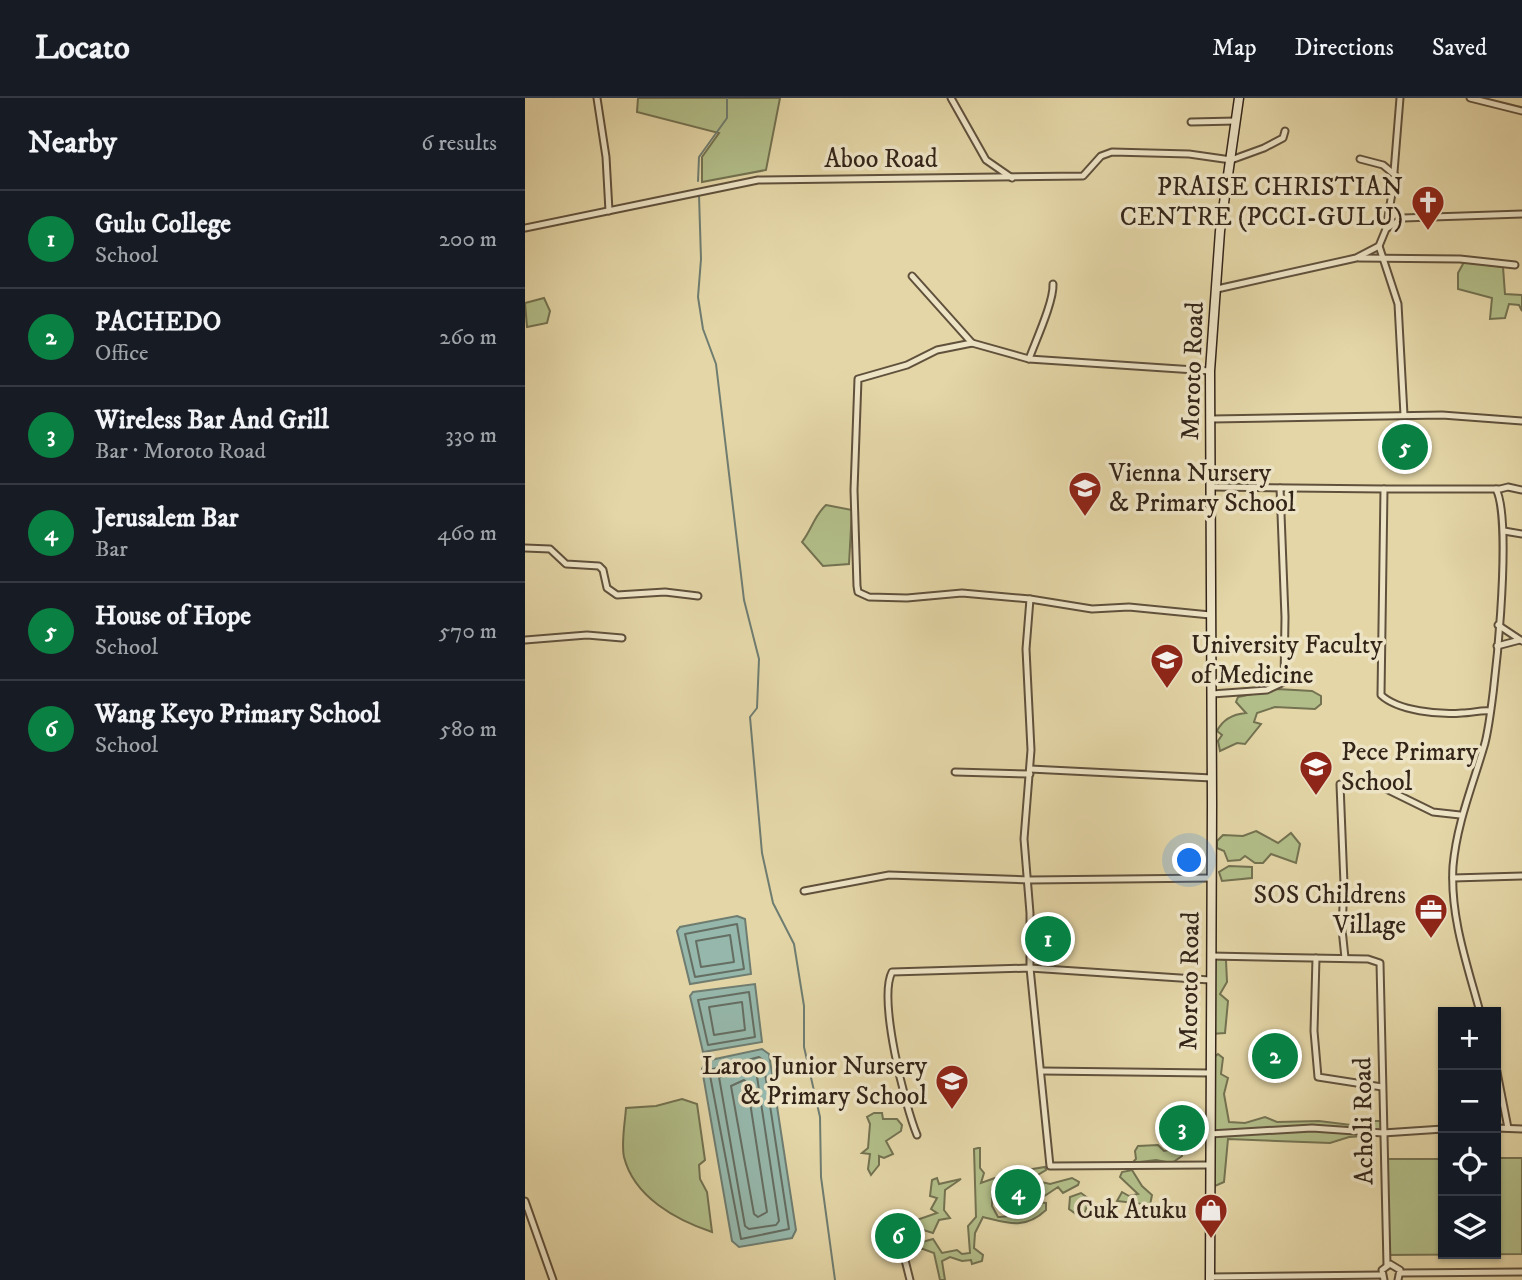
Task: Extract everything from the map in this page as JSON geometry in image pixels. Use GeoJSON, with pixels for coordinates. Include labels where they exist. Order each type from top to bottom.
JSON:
{"type":"FeatureCollection","features":[{"type":"Feature","properties":{"kind":"main road","name":"Moroto Road"},"geometry":{"type":"LineString","coordinates":[[1210,1279],[1210,371],[1220,231],[1239,98]]}},
{"type":"Feature","properties":{"kind":"street"},"geometry":{"type":"LineString","coordinates":[[597,98],[606,157],[609,211]]}},
{"type":"Feature","properties":{"kind":"street"},"geometry":{"type":"LineString","coordinates":[[951,98],[986,160],[1012,178]]}},
{"type":"Feature","properties":{"kind":"street"},"geometry":{"type":"LineString","coordinates":[[1400,98],[1394,172],[1396,186],[1387,229],[1379,246],[1398,304],[1404,415]]}},
{"type":"Feature","properties":{"kind":"street"},"geometry":{"type":"LineString","coordinates":[[1470,98],[1522,111]]}},
{"type":"Feature","properties":{"kind":"street"},"geometry":{"type":"LineString","coordinates":[[1191,121],[1236,121]]}},
{"type":"Feature","properties":{"kind":"street"},"geometry":{"type":"LineString","coordinates":[[1231,160],[1283,138],[1286,131]]}},
{"type":"Feature","properties":{"kind":"street","name":"Aboo Road"},"geometry":{"type":"LineString","coordinates":[[525,228],[758,180],[1083,176],[1101,156],[1112,152],[1189,154],[1231,160]]}},
{"type":"Feature","properties":{"kind":"street"},"geometry":{"type":"LineString","coordinates":[[1360,159],[1394,172]]}},
{"type":"Feature","properties":{"kind":"street"},"geometry":{"type":"LineString","coordinates":[[1387,229],[1397,220],[1409,216],[1522,214]]}},
{"type":"Feature","properties":{"kind":"street"},"geometry":{"type":"LineString","coordinates":[[1356,258],[1379,246]]}},
{"type":"Feature","properties":{"kind":"street"},"geometry":{"type":"LineString","coordinates":[[1216,289],[1356,258],[1515,265]]}},
{"type":"Feature","properties":{"kind":"street"},"geometry":{"type":"LineString","coordinates":[[912,276],[972,343]]}},
{"type":"Feature","properties":{"kind":"street"},"geometry":{"type":"LineString","coordinates":[[1029,359],[1045,312],[1052,303],[1053,284]]}},
{"type":"Feature","properties":{"kind":"street"},"geometry":{"type":"LineString","coordinates":[[1210,371],[1029,359],[972,343],[937,350],[907,365],[858,379],[854,490],[857,586],[858,592],[869,597],[907,598],[958,593],[1030,599],[1092,609],[1129,607],[1210,615]]}},
{"type":"Feature","properties":{"kind":"street"},"geometry":{"type":"LineString","coordinates":[[1212,419],[1404,415],[1522,421]]}},
{"type":"Feature","properties":{"kind":"street"},"geometry":{"type":"LineString","coordinates":[[1212,487],[1522,490]]}},
{"type":"Feature","properties":{"kind":"street"},"geometry":{"type":"LineString","coordinates":[[1212,694],[1266,690],[1284,682],[1285,618],[1280,488]]}},
{"type":"Feature","properties":{"kind":"street"},"geometry":{"type":"LineString","coordinates":[[1384,489],[1381,695],[1393,704],[1415,708],[1458,714],[1490,711]]}},
{"type":"Feature","properties":{"kind":"street"},"geometry":{"type":"LineString","coordinates":[[1479,1007],[1453,909],[1453,877],[1460,816],[1485,741],[1490,711],[1499,625],[1504,531],[1501,503],[1496,489]]}},
{"type":"Feature","properties":{"kind":"street"},"geometry":{"type":"LineString","coordinates":[[1504,531],[1522,534]]}},
{"type":"Feature","properties":{"kind":"street"},"geometry":{"type":"LineString","coordinates":[[525,548],[550,549],[566,564],[599,566],[603,570],[607,589],[617,595],[665,592],[698,596]]}},
{"type":"Feature","properties":{"kind":"street"},"geometry":{"type":"LineString","coordinates":[[1030,599],[1026,649],[1030,771],[1024,839],[1030,914],[1030,968],[1042,1071],[1049,1166],[1209,1165]]}},
{"type":"Feature","properties":{"kind":"street"},"geometry":{"type":"LineString","coordinates":[[1499,625],[1521,640]]}},
{"type":"Feature","properties":{"kind":"street"},"geometry":{"type":"LineString","coordinates":[[525,640],[587,635],[622,638]]}},
{"type":"Feature","properties":{"kind":"street"},"geometry":{"type":"LineString","coordinates":[[1497,646],[1521,640]]}},
{"type":"Feature","properties":{"kind":"street"},"geometry":{"type":"LineString","coordinates":[[955,772],[1030,771],[1212,778]]}},
{"type":"Feature","properties":{"kind":"street"},"geometry":{"type":"LineString","coordinates":[[1212,956],[1345,958],[1342,929],[1344,884],[1340,784],[1382,787],[1433,812],[1460,816]]}},
{"type":"Feature","properties":{"kind":"street"},"geometry":{"type":"LineString","coordinates":[[804,891],[889,875],[1027,880],[1212,878]]}},
{"type":"Feature","properties":{"kind":"street"},"geometry":{"type":"LineString","coordinates":[[1453,877],[1522,876]]}},
{"type":"Feature","properties":{"kind":"street"},"geometry":{"type":"LineString","coordinates":[[1316,958],[1314,1031],[1318,1077],[1382,1087]]}},
{"type":"Feature","properties":{"kind":"street","name":"Acholi Road"},"geometry":{"type":"LineString","coordinates":[[1345,958],[1377,961],[1383,977],[1382,1087],[1387,1265]]}},
{"type":"Feature","properties":{"kind":"street"},"geometry":{"type":"LineString","coordinates":[[917,1135],[909,1116],[886,1000],[891,973],[1030,968],[1210,980]]}},
{"type":"Feature","properties":{"kind":"street"},"geometry":{"type":"LineString","coordinates":[[1497,1070],[1508,1128]]}},
{"type":"Feature","properties":{"kind":"street"},"geometry":{"type":"LineString","coordinates":[[1042,1071],[1210,1073]]}},
{"type":"Feature","properties":{"kind":"street"},"geometry":{"type":"LineString","coordinates":[[1501,1128],[1522,1129]]}},
{"type":"Feature","properties":{"kind":"street"},"geometry":{"type":"LineString","coordinates":[[1210,1134],[1311,1129],[1383,1133],[1438,1129]]}},
{"type":"Feature","properties":{"kind":"street"},"geometry":{"type":"LineString","coordinates":[[525,1201],[553,1280]]}},
{"type":"Feature","properties":{"kind":"street"},"geometry":{"type":"LineString","coordinates":[[899,1240],[910,1280]]}},
{"type":"Feature","properties":{"kind":"street"},"geometry":{"type":"LineString","coordinates":[[1210,1279],[1383,1277],[1387,1265],[1395,1265],[1400,1273],[1398,1280]]}},
{"type":"Feature","properties":{"kind":"street"},"geometry":{"type":"LineString","coordinates":[[1454,1272],[1454,1280]]}},
{"type":"Feature","properties":{"kind":"street"},"geometry":{"type":"LineString","coordinates":[[1400,1273],[1522,1272]]}},
{"type":"Feature","properties":{"kind":"green space"},"geometry":{"type":"Polygon","coordinates":[[[638,98],[780,98],[766,170],[702,182],[702,157],[719,133],[637,112],[638,98]]]}},
{"type":"Feature","properties":{"kind":"green space"},"geometry":{"type":"Polygon","coordinates":[[[1464,262],[1503,267],[1505,294],[1522,295],[1522,311],[1519,305],[1509,304],[1505,318],[1490,319],[1492,298],[1458,289],[1458,273],[1464,262]]]}},
{"type":"Feature","properties":{"kind":"green space"},"geometry":{"type":"Polygon","coordinates":[[[544,298],[550,311],[547,323],[527,327],[525,303],[544,298]]]}},
{"type":"Feature","properties":{"kind":"green space"},"geometry":{"type":"Polygon","coordinates":[[[826,505],[852,510],[849,564],[823,566],[802,542],[826,505]]]}},
{"type":"Feature","properties":{"kind":"green space"},"geometry":{"type":"Polygon","coordinates":[[[1277,689],[1312,691],[1321,696],[1321,704],[1315,709],[1275,707],[1257,713],[1254,722],[1261,724],[1245,744],[1237,743],[1220,751],[1218,741],[1222,735],[1217,731],[1219,727],[1229,718],[1246,713],[1236,702],[1238,697],[1277,689]]]}},
{"type":"Feature","properties":{"kind":"green space"},"geometry":{"type":"Polygon","coordinates":[[[1256,831],[1278,843],[1291,833],[1300,844],[1296,863],[1271,854],[1263,863],[1255,863],[1245,856],[1240,860],[1228,861],[1224,851],[1217,848],[1217,841],[1223,835],[1243,836],[1256,831]]]}},
{"type":"Feature","properties":{"kind":"green space"},"geometry":{"type":"Polygon","coordinates":[[[1229,866],[1252,867],[1252,878],[1222,881],[1219,872],[1229,866]]]}},
{"type":"Feature","properties":{"kind":"green space"},"geometry":{"type":"Polygon","coordinates":[[[1213,958],[1226,960],[1227,982],[1220,994],[1228,1001],[1225,1033],[1211,1034],[1213,958]]]}},
{"type":"Feature","properties":{"kind":"green space"},"geometry":{"type":"Polygon","coordinates":[[[1218,1054],[1223,1058],[1221,1074],[1228,1078],[1224,1094],[1229,1122],[1245,1123],[1265,1117],[1277,1122],[1319,1121],[1351,1125],[1364,1121],[1381,1121],[1381,1135],[1349,1137],[1330,1143],[1228,1139],[1224,1182],[1215,1186],[1208,1184],[1211,1144],[1216,1131],[1212,1126],[1213,1058],[1218,1054]]]}},
{"type":"Feature","properties":{"kind":"green space"},"geometry":{"type":"Polygon","coordinates":[[[682,1099],[697,1104],[705,1160],[699,1165],[700,1179],[707,1192],[712,1232],[684,1221],[658,1205],[637,1184],[624,1157],[626,1108],[656,1106],[682,1099]]]}},
{"type":"Feature","properties":{"kind":"green space"},"geometry":{"type":"Polygon","coordinates":[[[882,1113],[883,1119],[897,1119],[902,1125],[901,1131],[886,1141],[893,1154],[884,1158],[879,1156],[879,1165],[871,1175],[868,1169],[870,1154],[862,1153],[868,1148],[870,1124],[867,1117],[882,1113]]]}},
{"type":"Feature","properties":{"kind":"green space"},"geometry":{"type":"Polygon","coordinates":[[[1166,1132],[1173,1138],[1181,1135],[1182,1156],[1172,1163],[1156,1160],[1132,1163],[1136,1159],[1135,1151],[1138,1146],[1158,1145],[1164,1151],[1169,1150],[1171,1140],[1162,1139],[1166,1132]]]}},
{"type":"Feature","properties":{"kind":"green space"},"geometry":{"type":"Polygon","coordinates":[[[980,1148],[980,1168],[984,1173],[981,1183],[995,1178],[1003,1185],[1011,1185],[1008,1189],[992,1190],[992,1206],[998,1217],[1016,1214],[1027,1201],[1046,1203],[1046,1210],[1023,1223],[1008,1223],[983,1217],[975,1233],[974,1248],[983,1255],[982,1261],[972,1264],[971,1260],[962,1261],[950,1257],[942,1261],[945,1280],[940,1280],[934,1253],[923,1249],[908,1249],[908,1246],[933,1239],[942,1253],[957,1250],[962,1254],[970,1253],[968,1226],[976,1217],[974,1149],[980,1148]]]}},
{"type":"Feature","properties":{"kind":"green space"},"geometry":{"type":"Polygon","coordinates":[[[1501,1158],[1522,1158],[1522,1254],[1501,1254],[1501,1158]]]}},
{"type":"Feature","properties":{"kind":"green space"},"geometry":{"type":"Polygon","coordinates":[[[1385,1159],[1438,1159],[1438,1255],[1385,1255],[1385,1159]]]}},
{"type":"Feature","properties":{"kind":"green space"},"geometry":{"type":"Polygon","coordinates":[[[1045,1167],[1046,1170],[1036,1176],[1037,1181],[1050,1184],[1072,1178],[1079,1182],[1078,1185],[1063,1193],[1058,1187],[1043,1197],[1029,1195],[1030,1182],[1021,1182],[1019,1178],[1008,1181],[1002,1173],[1007,1169],[1015,1172],[1045,1167]]]}},
{"type":"Feature","properties":{"kind":"green space"},"geometry":{"type":"Polygon","coordinates":[[[1132,1170],[1142,1186],[1152,1195],[1150,1205],[1117,1201],[1122,1192],[1129,1196],[1138,1194],[1120,1177],[1122,1172],[1132,1170]]]}},
{"type":"Feature","properties":{"kind":"green space"},"geometry":{"type":"Polygon","coordinates":[[[937,1178],[939,1184],[961,1179],[945,1190],[944,1210],[950,1218],[939,1220],[933,1233],[920,1229],[912,1231],[911,1222],[937,1213],[931,1209],[937,1198],[930,1196],[932,1180],[937,1178]]]}},
{"type":"Feature","properties":{"kind":"green space"},"geometry":{"type":"Polygon","coordinates":[[[1081,1193],[1089,1199],[1083,1219],[1069,1209],[1070,1197],[1081,1193]]]}},
{"type":"Feature","properties":{"kind":"water"},"geometry":{"type":"Polygon","coordinates":[[[737,916],[745,919],[751,974],[690,984],[677,931],[680,927],[737,916]]]}},
{"type":"Feature","properties":{"kind":"water"},"geometry":{"type":"Polygon","coordinates":[[[755,984],[762,1042],[703,1052],[690,996],[693,992],[755,984]]]}},
{"type":"Feature","properties":{"kind":"water"},"geometry":{"type":"Polygon","coordinates":[[[762,1049],[769,1054],[796,1230],[792,1238],[739,1247],[732,1241],[702,1069],[706,1061],[762,1049]]]}},
{"type":"Feature","properties":{"kind":"waterway"},"geometry":{"type":"LineString","coordinates":[[698,181],[699,157],[727,118],[727,98]]}},
{"type":"Feature","properties":{"kind":"waterway"},"geometry":{"type":"LineString","coordinates":[[699,195],[701,259],[698,297],[703,329],[716,364],[744,600],[759,659],[757,708],[750,717],[762,853],[773,903],[794,944],[804,1006],[804,1047],[820,1117],[821,1177],[835,1280]]}},
{"type":"Feature","properties":{"kind":"place","name":"PRAISE CHRISTIAN CENTRE (PCCI-GULU)"},"geometry":{"type":"Point","coordinates":[1428,232]}},
{"type":"Feature","properties":{"kind":"place","name":"House of Hope"},"geometry":{"type":"Point","coordinates":[1405,447]}},
{"type":"Feature","properties":{"kind":"place","name":"Vienna Nursery & Primary School"},"geometry":{"type":"Point","coordinates":[1085,518]}},
{"type":"Feature","properties":{"kind":"place","name":"University Faculty of Medicine"},"geometry":{"type":"Point","coordinates":[1167,690]}},
{"type":"Feature","properties":{"kind":"place","name":"Pece Primary School"},"geometry":{"type":"Point","coordinates":[1316,797]}},
{"type":"Feature","properties":{"kind":"place","name":"Gulu College"},"geometry":{"type":"Point","coordinates":[1048,939]}},
{"type":"Feature","properties":{"kind":"place","name":"SOS Childrens Village"},"geometry":{"type":"Point","coordinates":[1431,940]}},
{"type":"Feature","properties":{"kind":"place","name":"PACHEDO"},"geometry":{"type":"Point","coordinates":[1275,1056]}},
{"type":"Feature","properties":{"kind":"place","name":"Laroo Junior Nursery & Primary School"},"geometry":{"type":"Point","coordinates":[952,1111]}},
{"type":"Feature","properties":{"kind":"place","name":"Wireless Bar And Grill"},"geometry":{"type":"Point","coordinates":[1182,1128]}},
{"type":"Feature","properties":{"kind":"place","name":"Jerusalem Bar"},"geometry":{"type":"Point","coordinates":[1018,1192]}},
{"type":"Feature","properties":{"kind":"place","name":"Wang Keyo Primary School"},"geometry":{"type":"Point","coordinates":[898,1236]}},
{"type":"Feature","properties":{"kind":"place","name":"Cuk Atuku"},"geometry":{"type":"Point","coordinates":[1211,1240]}}]}
